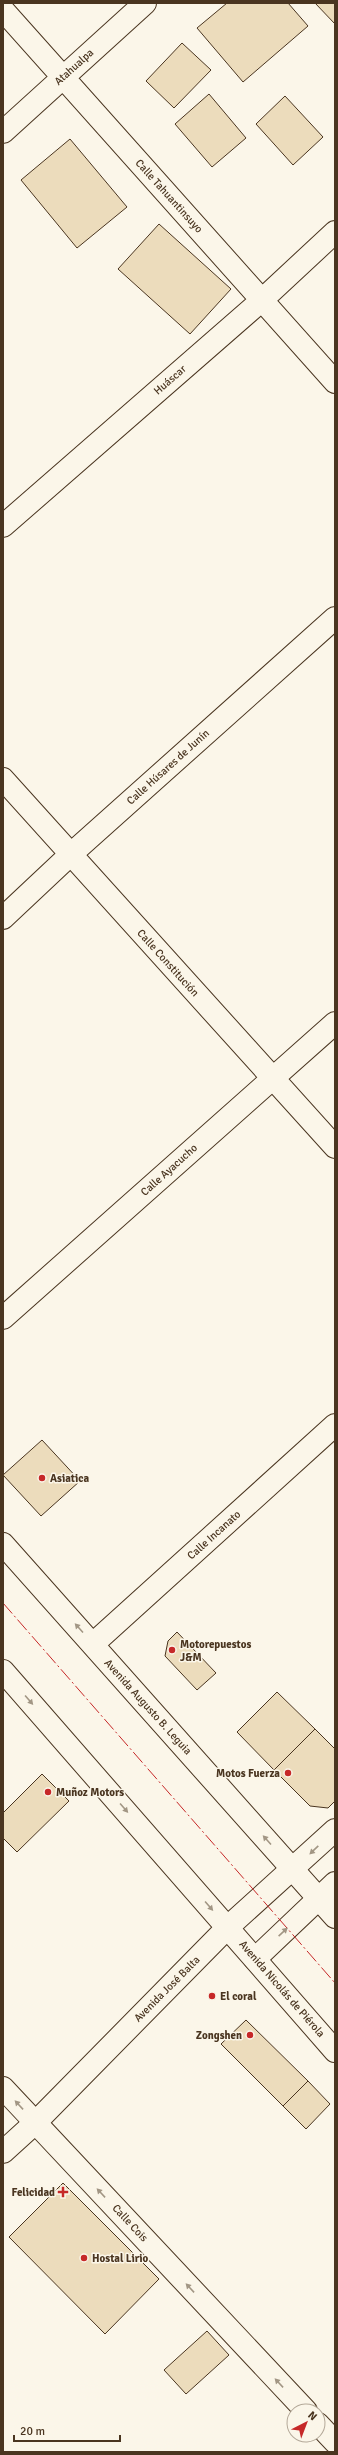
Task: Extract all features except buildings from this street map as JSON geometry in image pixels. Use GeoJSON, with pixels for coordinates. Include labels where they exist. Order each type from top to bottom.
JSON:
{"type":"FeatureCollection","features":[{"type":"Feature","properties":{"kind":"street","name":"Atahualpa"},"geometry":{"type":"LineString","coordinates":[[3,132],[145,3]]}},
{"type":"Feature","properties":{"kind":"street","name":"Calle Tahuantinsuyo"},"geometry":{"type":"LineString","coordinates":[[3,10],[335,382]]}},
{"type":"Feature","properties":{"kind":"street","name":"Huáscar"},"geometry":{"type":"LineString","coordinates":[[3,526],[262,300],[335,232]]}},
{"type":"Feature","properties":{"kind":"street","name":"Calle Húsares de Junín"},"geometry":{"type":"LineString","coordinates":[[3,918],[70,855],[335,618]]}},
{"type":"Feature","properties":{"kind":"street","name":"Calle Constitución"},"geometry":{"type":"LineString","coordinates":[[3,779],[335,1147]]}},
{"type":"Feature","properties":{"kind":"street","name":"Calle Ayacucho"},"geometry":{"type":"LineString","coordinates":[[3,1318],[272,1077],[335,1023]]}},
{"type":"Feature","properties":{"kind":"street","name":"Calle Incanato"},"geometry":{"type":"LineString","coordinates":[[93,1644],[335,1425]]}},
{"type":"Feature","properties":{"kind":"street","name":"Avenida Augusto B. Leguia"},"geometry":{"type":"LineString","coordinates":[[3,1544],[293,1870]]}},
{"type":"Feature","properties":{"kind":"street"},"geometry":{"type":"LineString","coordinates":[[3,1671],[228,1927]]}},
{"type":"Feature","properties":{"kind":"street","name":"Avenida José Balta"},"geometry":{"type":"LineString","coordinates":[[3,2152],[36,2122],[228,1927],[293,1870],[335,1830]]}},
{"type":"Feature","properties":{"kind":"street"},"geometry":{"type":"LineString","coordinates":[[293,1870],[335,1917]]}},
{"type":"Feature","properties":{"kind":"street"},"geometry":{"type":"LineString","coordinates":[[255,1959],[335,1883]]}},
{"type":"Feature","properties":{"kind":"street","name":"Avenida Nicolás de Piérola"},"geometry":{"type":"LineString","coordinates":[[228,1927],[335,2051]]}},
{"type":"Feature","properties":{"kind":"street","name":"Calle Cois"},"geometry":{"type":"LineString","coordinates":[[3,2088],[299,2403]]}},
{"type":"Feature","properties":{"kind":"street"},"geometry":{"type":"LineString","coordinates":[[326,2432],[335,2442]]}},
{"type":"Feature","properties":{"kind":"power"},"geometry":{"type":"LineString","coordinates":[[3,1603],[335,1983]]}},
{"type":"Feature","properties":{"kind":"place","name":"Asiatica"},"geometry":{"type":"Point","coordinates":[42,1478]}},
{"type":"Feature","properties":{"kind":"place","name":"Motorepuestos J&M"},"geometry":{"type":"Point","coordinates":[172,1650]}},
{"type":"Feature","properties":{"kind":"place","name":"Motos Fuerza"},"geometry":{"type":"Point","coordinates":[288,1773]}},
{"type":"Feature","properties":{"kind":"place","name":"Muñoz Motors"},"geometry":{"type":"Point","coordinates":[48,1792]}},
{"type":"Feature","properties":{"kind":"place","name":"El coral"},"geometry":{"type":"Point","coordinates":[212,1996]}},
{"type":"Feature","properties":{"kind":"place","name":"Zongshen"},"geometry":{"type":"Point","coordinates":[250,2035]}},
{"type":"Feature","properties":{"kind":"place","name":"Felicidad"},"geometry":{"type":"Point","coordinates":[63,2192]}},
{"type":"Feature","properties":{"kind":"place","name":"Hostal Lirio"},"geometry":{"type":"Point","coordinates":[84,2258]}}]}
